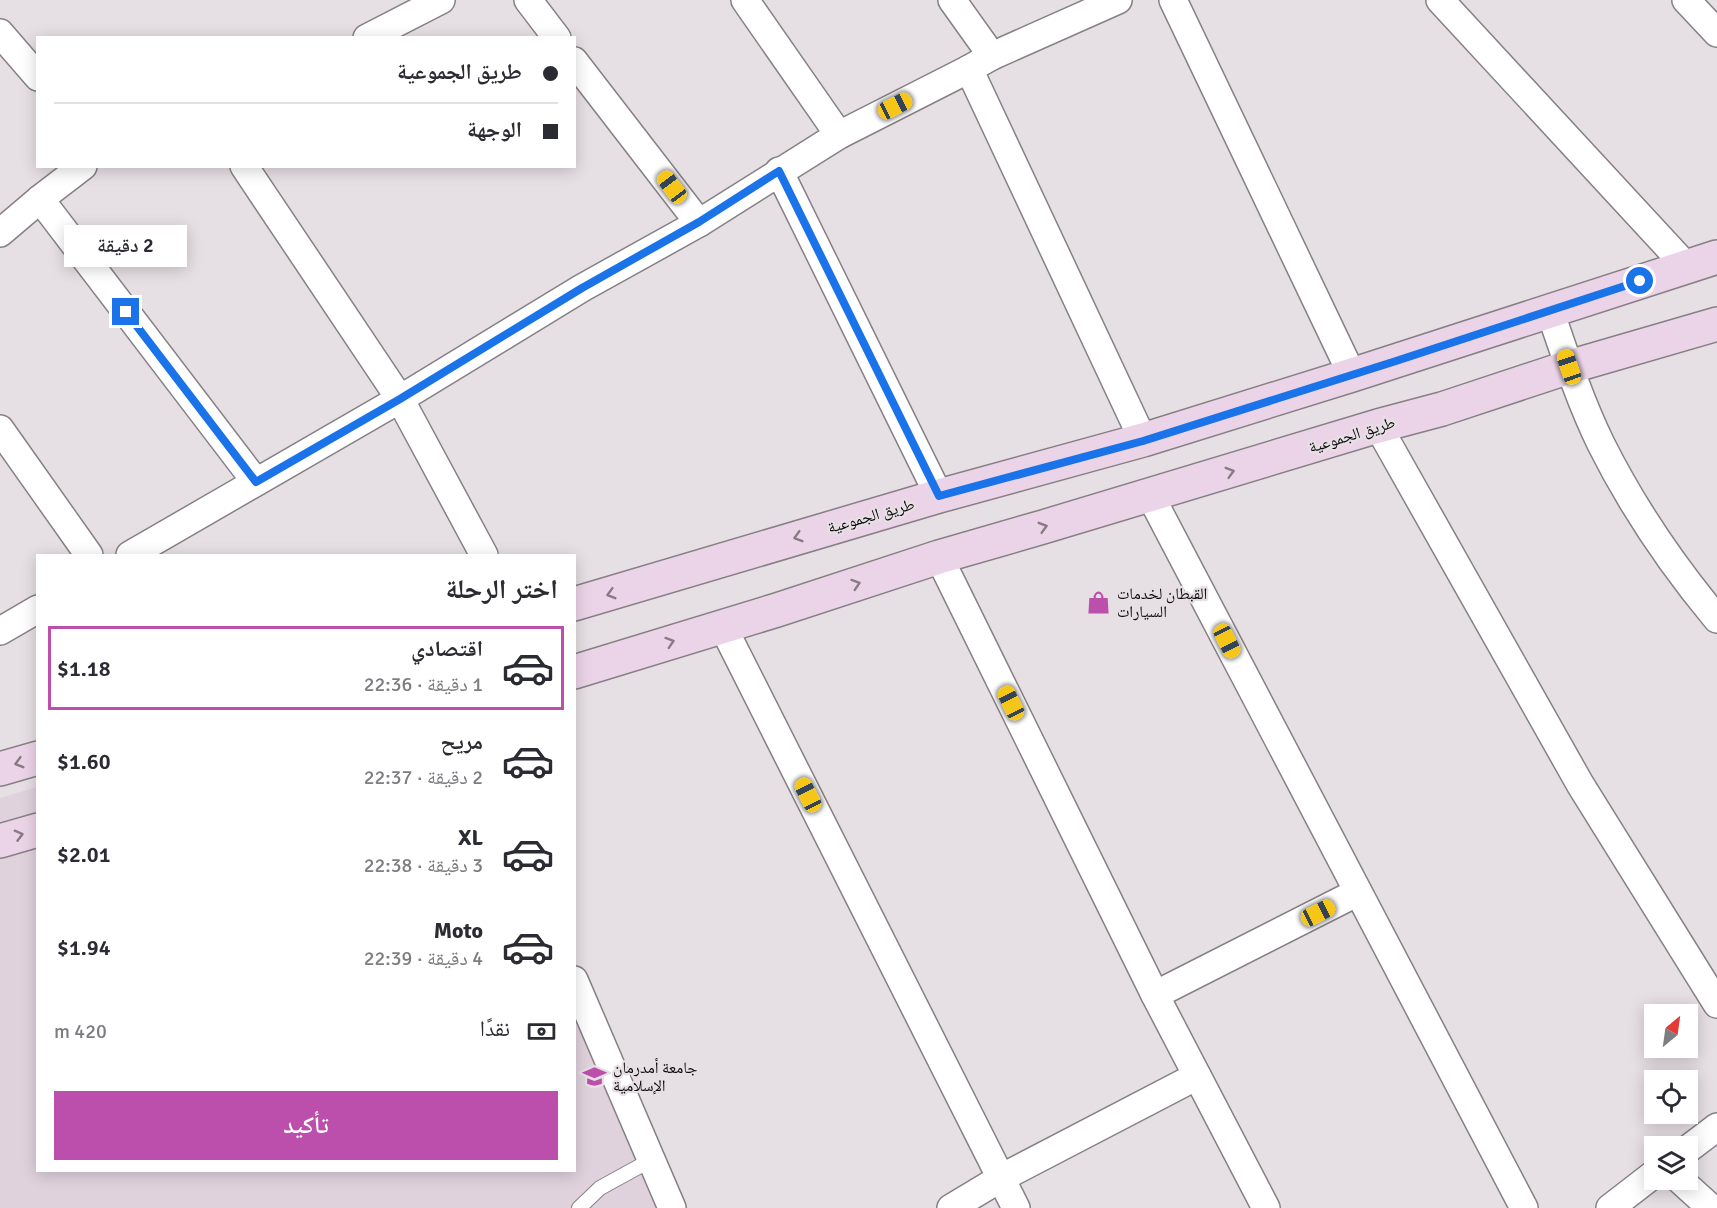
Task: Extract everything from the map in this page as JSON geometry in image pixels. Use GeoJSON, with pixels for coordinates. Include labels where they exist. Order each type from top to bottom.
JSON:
{"type":"FeatureCollection","features":[{"type":"Feature","properties":{"kind":"main road","name":"طريق الجموعية"},"geometry":{"type":"LineString","coordinates":[[576,603],[939,496],[1143,441],[1717,256]]}},
{"type":"Feature","properties":{"kind":"main road","name":"طريق الجموعية"},"geometry":{"type":"LineString","coordinates":[[576,671],[777,610],[939,556],[1442,409],[1569,367],[1717,324]]}},
{"type":"Feature","properties":{"kind":"main road"},"geometry":{"type":"LineString","coordinates":[[0,769],[36,759]]}},
{"type":"Feature","properties":{"kind":"main road"},"geometry":{"type":"LineString","coordinates":[[0,841],[36,831]]}},
{"type":"Feature","properties":{"kind":"street"},"geometry":{"type":"LineString","coordinates":[[528,0],[555,36]]}},
{"type":"Feature","properties":{"kind":"street"},"geometry":{"type":"LineString","coordinates":[[745,0],[839,135]]}},
{"type":"Feature","properties":{"kind":"street"},"geometry":{"type":"LineString","coordinates":[[952,0],[981,62],[1143,441]]}},
{"type":"Feature","properties":{"kind":"street"},"geometry":{"type":"LineString","coordinates":[[132,554],[400,399],[582,288],[699,222],[839,135],[981,62],[1118,0]]}},
{"type":"Feature","properties":{"kind":"street"},"geometry":{"type":"LineString","coordinates":[[1173,0],[1352,375]]}},
{"type":"Feature","properties":{"kind":"street"},"geometry":{"type":"LineString","coordinates":[[1440,0],[1685,266]]}},
{"type":"Feature","properties":{"kind":"street"},"geometry":{"type":"LineString","coordinates":[[1686,0],[1717,33]]}},
{"type":"Feature","properties":{"kind":"street"},"geometry":{"type":"LineString","coordinates":[[371,36],[434,2]]}},
{"type":"Feature","properties":{"kind":"street"},"geometry":{"type":"LineString","coordinates":[[0,33],[36,75]]}},
{"type":"Feature","properties":{"kind":"street"},"geometry":{"type":"LineString","coordinates":[[576,64],[699,222]]}},
{"type":"Feature","properties":{"kind":"street"},"geometry":{"type":"LineString","coordinates":[[0,233],[80,168]]}},
{"type":"Feature","properties":{"kind":"street"},"geometry":{"type":"LineString","coordinates":[[245,168],[400,399],[483,554]]}},
{"type":"Feature","properties":{"kind":"street"},"geometry":{"type":"LineString","coordinates":[[779,171],[939,496]]}},
{"type":"Feature","properties":{"kind":"street"},"geometry":{"type":"LineString","coordinates":[[40,199],[256,482]]}},
{"type":"Feature","properties":{"kind":"street"},"geometry":{"type":"LineString","coordinates":[[1550,311],[1569,367],[1600,442],[1629,496],[1657,540],[1717,619]]}},
{"type":"Feature","properties":{"kind":"street"},"geometry":{"type":"LineString","coordinates":[[1378,426],[1580,784],[1717,1004]]}},
{"type":"Feature","properties":{"kind":"street"},"geometry":{"type":"LineString","coordinates":[[0,429],[88,554]]}},
{"type":"Feature","properties":{"kind":"street"},"geometry":{"type":"LineString","coordinates":[[1150,495],[1524,1208]]}},
{"type":"Feature","properties":{"kind":"street"},"geometry":{"type":"LineString","coordinates":[[939,556],[1155,995],[1266,1208]]}},
{"type":"Feature","properties":{"kind":"street"},"geometry":{"type":"LineString","coordinates":[[0,631],[36,610]]}},
{"type":"Feature","properties":{"kind":"street"},"geometry":{"type":"LineString","coordinates":[[722,625],[1017,1208]]}},
{"type":"Feature","properties":{"kind":"street"},"geometry":{"type":"LineString","coordinates":[[1155,995],[1358,892]]}},
{"type":"Feature","properties":{"kind":"street"},"geometry":{"type":"LineString","coordinates":[[576,985],[672,1208]]}},
{"type":"Feature","properties":{"kind":"street"},"geometry":{"type":"LineString","coordinates":[[951,1208],[1000,1178],[1197,1076]]}},
{"type":"Feature","properties":{"kind":"street"},"geometry":{"type":"LineString","coordinates":[[1698,1141],[1717,1127]]}},
{"type":"Feature","properties":{"kind":"street"},"geometry":{"type":"LineString","coordinates":[[1610,1208],[1644,1182]]}},
{"type":"Feature","properties":{"kind":"street"},"geometry":{"type":"LineString","coordinates":[[1691,1190],[1711,1208]]}},
{"type":"Feature","properties":{"kind":"lane"},"geometry":{"type":"LineString","coordinates":[[579,1208],[600,1188],[651,1160]]}},
{"type":"Feature","properties":{"kind":"shaded area","name":"جامعة أمدرمان الإسلامية"},"geometry":{"type":"Polygon","coordinates":[[[36,787],[36,1172],[576,1172],[576,987],[673,1208],[0,1208],[0,798],[36,787]]]}},
{"type":"Feature","properties":{"kind":"place","name":"القبطان لخدمات السيارات"},"geometry":{"type":"Point","coordinates":[1099,603]}},
{"type":"Feature","properties":{"kind":"place","name":"جامعة أمدرمان الإسلامية"},"geometry":{"type":"Point","coordinates":[595,1077]}},
{"type":"Feature","properties":{"kind":"route"},"geometry":{"type":"LineString","coordinates":[[126,312],[256,482],[400,399],[582,288],[699,222],[779,171],[939,496],[1143,441],[1640,281]]}}]}
